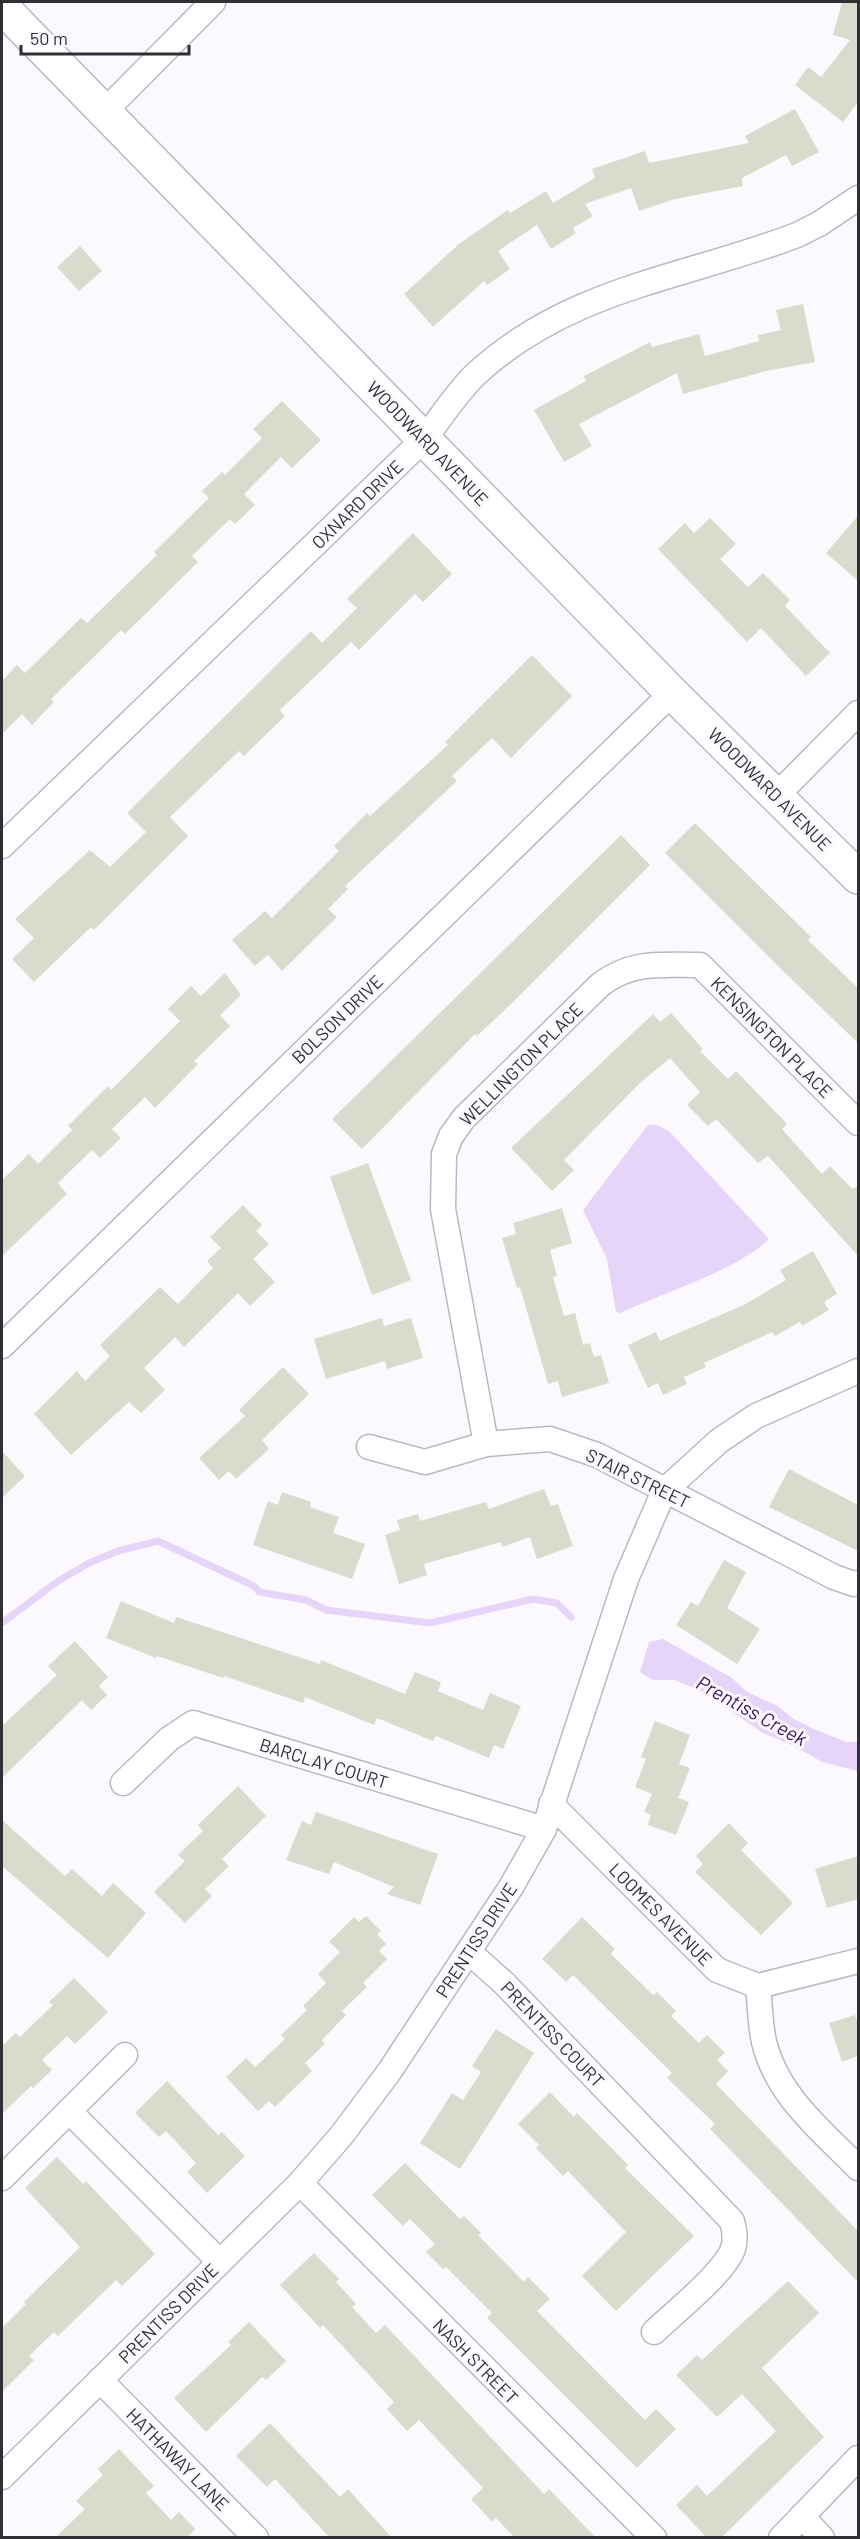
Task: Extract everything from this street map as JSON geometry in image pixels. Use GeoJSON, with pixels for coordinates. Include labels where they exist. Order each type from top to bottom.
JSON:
{"type":"FeatureCollection","features":[{"type":"Feature","properties":{"kind":"main road","name":"WOODWARD AVENUE"},"geometry":{"type":"LineString","coordinates":[[2,7],[672,693],[858,877]]}},
{"type":"Feature","properties":{"kind":"street"},"geometry":{"type":"LineString","coordinates":[[104,112],[213,2]]}},
{"type":"Feature","properties":{"kind":"street","name":"OXNARD DRIVE"},"geometry":{"type":"LineString","coordinates":[[2,846],[424,439],[475,375],[513,345],[572,310],[653,278],[797,236],[858,198]]}},
{"type":"Feature","properties":{"kind":"street","name":"BOLSON DRIVE"},"geometry":{"type":"LineString","coordinates":[[2,1346],[672,693]]}},
{"type":"Feature","properties":{"kind":"street"},"geometry":{"type":"LineString","coordinates":[[777,795],[858,713]]}},
{"type":"Feature","properties":{"kind":"street","name":"KENSINGTON PLACE"},"geometry":{"type":"LineString","coordinates":[[681,965],[700,965],[858,1123]]}},
{"type":"Feature","properties":{"kind":"street","name":"WELLINGTON PLACE"},"geometry":{"type":"LineString","coordinates":[[486,1444],[443,1209],[444,1154],[451,1136],[464,1118],[611,977],[634,966],[681,965]]}},
{"type":"Feature","properties":{"kind":"street","name":"PRENTISS DRIVE"},"geometry":{"type":"LineString","coordinates":[[2,2477],[300,2183],[341,2136],[389,2073],[470,1952],[544,1829],[626,1579],[664,1491],[718,1441],[756,1416],[858,1371]]}},
{"type":"Feature","properties":{"kind":"street","name":"STAIR STREET"},"geometry":{"type":"LineString","coordinates":[[369,1447],[425,1462],[486,1444],[550,1439],[597,1455],[834,1576],[854,1584],[858,1583]]}},
{"type":"Feature","properties":{"kind":"street","name":"BARCLAY COURT"},"geometry":{"type":"LineString","coordinates":[[123,1783],[169,1739],[193,1723],[544,1829]]}},
{"type":"Feature","properties":{"kind":"street","name":"LOOMES AVENUE"},"geometry":{"type":"LineString","coordinates":[[551,1804],[717,1970],[758,1986]]}},
{"type":"Feature","properties":{"kind":"street","name":"PRENTISS COURT"},"geometry":{"type":"LineString","coordinates":[[470,1952],[505,1984],[636,2118],[732,2221],[736,2235],[732,2250],[718,2271],[654,2332]]}},
{"type":"Feature","properties":{"kind":"street"},"geometry":{"type":"LineString","coordinates":[[858,1960],[758,1986],[764,2040],[777,2077],[800,2109],[858,2168]]}},
{"type":"Feature","properties":{"kind":"street"},"geometry":{"type":"LineString","coordinates":[[2,2178],[125,2055]]}},
{"type":"Feature","properties":{"kind":"street"},"geometry":{"type":"LineString","coordinates":[[69,2110],[220,2262]]}},
{"type":"Feature","properties":{"kind":"street","name":"NASH STREET"},"geometry":{"type":"LineString","coordinates":[[300,2183],[654,2538]]}},
{"type":"Feature","properties":{"kind":"street","name":"HATHAWAY LANE"},"geometry":{"type":"LineString","coordinates":[[100,2380],[256,2538]]}},
{"type":"Feature","properties":{"kind":"street"},"geometry":{"type":"LineString","coordinates":[[782,2538],[858,2458]]}},
{"type":"Feature","properties":{"kind":"street"},"geometry":{"type":"LineString","coordinates":[[802,2516],[822,2538]]}},
{"type":"Feature","properties":{"kind":"water"},"geometry":{"type":"Polygon","coordinates":[[[648,1125],[657,1125],[669,1131],[769,1239],[755,1251],[718,1271],[620,1313],[616,1312],[607,1259],[583,1210],[648,1125]]]}},
{"type":"Feature","properties":{"kind":"water"},"geometry":{"type":"Polygon","coordinates":[[[663,1639],[732,1678],[747,1692],[778,1706],[792,1718],[846,1742],[858,1742],[858,1771],[822,1762],[794,1746],[763,1733],[703,1692],[675,1680],[653,1680],[640,1672],[649,1642],[663,1639]]]}},
{"type":"Feature","properties":{"kind":"building"},"geometry":{"type":"Polygon","coordinates":[[[842,2],[858,2],[858,102],[843,122],[795,85],[808,67],[821,77],[850,40],[833,35],[842,2]]]}},
{"type":"Feature","properties":{"kind":"building"},"geometry":{"type":"Polygon","coordinates":[[[795,109],[819,152],[792,166],[786,155],[742,178],[743,186],[675,199],[639,211],[631,188],[585,204],[593,216],[573,228],[576,233],[551,249],[537,225],[498,251],[510,269],[487,285],[484,281],[433,327],[404,294],[459,244],[508,210],[510,213],[546,191],[553,203],[595,178],[592,169],[645,151],[649,163],[749,143],[745,136],[795,109]]]}},
{"type":"Feature","properties":{"kind":"building"},"geometry":{"type":"Polygon","coordinates":[[[80,246],[102,271],[79,291],[57,267],[80,246]]]}},
{"type":"Feature","properties":{"kind":"building"},"geometry":{"type":"Polygon","coordinates":[[[803,304],[815,362],[766,371],[683,394],[677,373],[579,424],[592,446],[564,462],[534,410],[586,381],[584,376],[650,342],[652,347],[699,334],[705,356],[759,341],[758,335],[781,330],[776,310],[803,304]]]}},
{"type":"Feature","properties":{"kind":"building"},"geometry":{"type":"Polygon","coordinates":[[[282,401],[321,440],[292,468],[281,457],[244,494],[255,505],[235,524],[230,519],[192,556],[198,562],[125,634],[121,630],[51,699],[54,702],[32,725],[22,714],[2,734],[2,681],[17,665],[25,673],[81,618],[87,623],[157,555],[154,552],[209,498],[202,491],[222,472],[225,475],[262,438],[253,429],[282,401]]]}},
{"type":"Feature","properties":{"kind":"building"},"geometry":{"type":"Polygon","coordinates":[[[858,516],[858,581],[826,553],[858,516]]]}},
{"type":"Feature","properties":{"kind":"building"},"geometry":{"type":"Polygon","coordinates":[[[710,518],[736,544],[720,559],[748,587],[763,573],[790,600],[785,606],[830,653],[806,676],[761,628],[747,642],[658,549],[685,523],[694,533],[710,518]]]}},
{"type":"Feature","properties":{"kind":"building"},"geometry":{"type":"Polygon","coordinates":[[[413,533],[452,574],[423,602],[415,594],[359,650],[351,642],[280,710],[285,716],[244,756],[239,751],[170,817],[188,836],[94,930],[91,927],[34,982],[12,959],[34,938],[15,919],[90,850],[110,867],[146,832],[127,813],[311,631],[322,643],[357,608],[347,599],[413,533]]]}},
{"type":"Feature","properties":{"kind":"building"},"geometry":{"type":"Polygon","coordinates":[[[532,655],[572,696],[511,758],[492,738],[452,776],[457,781],[345,886],[348,889],[328,909],[337,917],[282,971],[268,955],[255,966],[232,940],[265,911],[272,918],[339,851],[334,846],[367,813],[370,816],[448,745],[445,742],[532,655]]]}},
{"type":"Feature","properties":{"kind":"building"},"geometry":{"type":"Polygon","coordinates":[[[695,823],[811,937],[808,940],[858,988],[858,1043],[665,853],[695,823]]]}},
{"type":"Feature","properties":{"kind":"building"},"geometry":{"type":"Polygon","coordinates":[[[621,835],[650,865],[512,1003],[477,1036],[475,1034],[362,1149],[332,1119],[621,835]]]}},
{"type":"Feature","properties":{"kind":"building"},"geometry":{"type":"Polygon","coordinates":[[[225,973],[241,995],[220,1015],[230,1026],[194,1061],[198,1064],[155,1108],[145,1097],[112,1129],[121,1138],[100,1158],[92,1150],[58,1183],[67,1194],[2,1256],[2,1180],[29,1154],[38,1164],[72,1130],[68,1126],[108,1086],[111,1090],[180,1021],[168,1009],[191,986],[201,996],[225,973]]]}},
{"type":"Feature","properties":{"kind":"building"},"geometry":{"type":"Polygon","coordinates":[[[671,1013],[703,1049],[700,1051],[728,1079],[736,1071],[787,1124],[782,1129],[822,1174],[830,1166],[852,1189],[858,1186],[858,1256],[768,1156],[758,1163],[716,1119],[708,1126],[687,1105],[700,1092],[670,1058],[641,1082],[564,1160],[574,1170],[552,1191],[511,1148],[653,1014],[660,1022],[671,1013]]]}},
{"type":"Feature","properties":{"kind":"building"},"geometry":{"type":"Polygon","coordinates":[[[368,1163],[411,1280],[372,1295],[330,1177],[368,1163]]]}},
{"type":"Feature","properties":{"kind":"building"},"geometry":{"type":"Polygon","coordinates":[[[243,1205],[262,1225],[256,1231],[269,1244],[253,1259],[275,1282],[250,1306],[238,1293],[184,1347],[175,1337],[144,1368],[165,1390],[141,1413],[129,1402],[71,1455],[34,1414],[77,1371],[85,1381],[110,1356],[100,1345],[160,1287],[178,1304],[213,1268],[207,1261],[221,1248],[210,1237],[243,1205]]]}},
{"type":"Feature","properties":{"kind":"building"},"geometry":{"type":"Polygon","coordinates":[[[562,1208],[572,1243],[550,1250],[557,1276],[553,1277],[564,1316],[575,1313],[583,1345],[590,1343],[594,1357],[601,1355],[609,1383],[562,1397],[558,1381],[548,1384],[520,1287],[517,1288],[502,1238],[516,1234],[513,1223],[562,1208]]]}},
{"type":"Feature","properties":{"kind":"building"},"geometry":{"type":"Polygon","coordinates":[[[813,1251],[837,1294],[824,1302],[829,1310],[802,1326],[800,1322],[775,1336],[772,1332],[704,1363],[706,1367],[684,1377],[687,1384],[663,1395],[658,1383],[648,1388],[628,1345],[656,1332],[660,1341],[744,1305],[786,1280],[780,1270],[813,1251]]]}},
{"type":"Feature","properties":{"kind":"building"},"geometry":{"type":"Polygon","coordinates":[[[382,1318],[384,1326],[411,1318],[423,1358],[387,1369],[385,1361],[326,1379],[314,1339],[382,1318]]]}},
{"type":"Feature","properties":{"kind":"building"},"geometry":{"type":"Polygon","coordinates":[[[283,1367],[309,1394],[262,1440],[269,1449],[236,1479],[229,1471],[219,1480],[199,1458],[245,1416],[239,1410],[283,1367]]]}},
{"type":"Feature","properties":{"kind":"building"},"geometry":{"type":"Polygon","coordinates":[[[2,1451],[25,1476],[2,1498],[2,1451]]]}},
{"type":"Feature","properties":{"kind":"building"},"geometry":{"type":"Polygon","coordinates":[[[789,1469],[858,1505],[858,1551],[769,1507],[789,1469]]]}},
{"type":"Feature","properties":{"kind":"building"},"geometry":{"type":"Polygon","coordinates":[[[544,1489],[551,1506],[558,1504],[573,1546],[537,1559],[530,1537],[502,1547],[501,1542],[424,1564],[427,1575],[399,1584],[385,1535],[400,1530],[397,1520],[418,1514],[420,1521],[486,1502],[489,1509],[544,1489]]]}},
{"type":"Feature","properties":{"kind":"building"},"geometry":{"type":"Polygon","coordinates":[[[282,1492],[311,1502],[310,1507],[339,1517],[333,1533],[365,1544],[352,1579],[253,1545],[268,1501],[278,1505],[282,1492]]]}},
{"type":"Feature","properties":{"kind":"building"},"geometry":{"type":"Polygon","coordinates":[[[724,1560],[746,1572],[727,1608],[760,1629],[737,1664],[676,1625],[691,1602],[698,1606],[724,1560]]]}},
{"type":"Feature","properties":{"kind":"building"},"geometry":{"type":"Polygon","coordinates":[[[121,1601],[174,1623],[176,1617],[320,1664],[321,1660],[405,1694],[415,1672],[441,1682],[438,1691],[483,1710],[490,1693],[521,1706],[503,1749],[494,1745],[489,1758],[436,1736],[433,1741],[377,1718],[374,1725],[305,1697],[303,1703],[224,1676],[223,1678],[157,1656],[156,1658],[106,1638],[121,1601]]]}},
{"type":"Feature","properties":{"kind":"building"},"geometry":{"type":"Polygon","coordinates":[[[75,1641],[108,1677],[99,1686],[107,1695],[91,1710],[82,1700],[2,1778],[2,1726],[57,1675],[48,1666],[75,1641]]]}},
{"type":"Feature","properties":{"kind":"building"},"geometry":{"type":"Polygon","coordinates":[[[655,1721],[690,1735],[679,1764],[690,1768],[678,1798],[689,1802],[676,1835],[648,1825],[651,1815],[644,1812],[652,1794],[635,1787],[646,1759],[641,1757],[655,1721]]]}},
{"type":"Feature","properties":{"kind":"building"},"geometry":{"type":"Polygon","coordinates":[[[238,1786],[266,1816],[222,1859],[229,1866],[205,1889],[212,1896],[185,1923],[154,1892],[185,1861],[178,1855],[203,1831],[198,1825],[238,1786]]]}},
{"type":"Feature","properties":{"kind":"building"},"geometry":{"type":"Polygon","coordinates":[[[316,1812],[438,1854],[420,1905],[387,1894],[394,1887],[334,1862],[329,1874],[286,1860],[302,1821],[311,1825],[316,1812]]]}},
{"type":"Feature","properties":{"kind":"building"},"geometry":{"type":"Polygon","coordinates":[[[2,1820],[65,1876],[72,1869],[102,1896],[113,1883],[146,1913],[108,1958],[2,1866],[2,1820]]]}},
{"type":"Feature","properties":{"kind":"building"},"geometry":{"type":"Polygon","coordinates":[[[729,1823],[748,1843],[741,1850],[793,1903],[761,1935],[695,1872],[703,1864],[696,1856],[729,1823]]]}},
{"type":"Feature","properties":{"kind":"building"},"geometry":{"type":"Polygon","coordinates":[[[858,1856],[858,1899],[827,1908],[815,1869],[858,1856]]]}},
{"type":"Feature","properties":{"kind":"building"},"geometry":{"type":"Polygon","coordinates":[[[366,1916],[381,1931],[377,1934],[386,1944],[379,1951],[387,1959],[363,1983],[367,1987],[342,2011],[346,2015],[322,2040],[325,2044],[305,2063],[312,2071],[275,2107],[269,2101],[258,2111],[226,2077],[246,2058],[255,2067],[285,2039],[281,2035],[307,2010],[303,2006],[326,1983],[318,1974],[340,1952],[329,1942],[354,1917],[359,1922],[366,1916]]]}},
{"type":"Feature","properties":{"kind":"building"},"geometry":{"type":"Polygon","coordinates":[[[582,1917],[615,1949],[611,1954],[653,1995],[657,1992],[676,2011],[671,2016],[699,2043],[707,2035],[725,2053],[717,2060],[728,2071],[716,2084],[858,2231],[858,2282],[710,2129],[715,2124],[667,2078],[672,2073],[573,1975],[566,1982],[542,1959],[582,1917]]]}},
{"type":"Feature","properties":{"kind":"building"},"geometry":{"type":"Polygon","coordinates":[[[74,1978],[108,2012],[75,2044],[67,2036],[42,2060],[52,2070],[33,2088],[31,2086],[2,2114],[2,2046],[16,2033],[20,2037],[53,2005],[49,2002],[74,1978]]]}},
{"type":"Feature","properties":{"kind":"building"},"geometry":{"type":"Polygon","coordinates":[[[855,2015],[858,2024],[858,2056],[842,2062],[829,2023],[855,2015]]]}},
{"type":"Feature","properties":{"kind":"building"},"geometry":{"type":"Polygon","coordinates":[[[496,2029],[534,2053],[460,2169],[420,2143],[452,2093],[463,2100],[481,2072],[472,2066],[496,2029]]]}},
{"type":"Feature","properties":{"kind":"building"},"geometry":{"type":"Polygon","coordinates":[[[167,2081],[218,2135],[222,2132],[245,2156],[207,2193],[187,2172],[196,2163],[166,2131],[159,2137],[135,2113],[167,2081]]]}},
{"type":"Feature","properties":{"kind":"building"},"geometry":{"type":"Polygon","coordinates":[[[550,2092],[574,2117],[577,2113],[628,2165],[625,2168],[694,2236],[616,2311],[582,2276],[626,2232],[568,2171],[563,2176],[536,2148],[539,2145],[518,2124],[550,2092]]]}},
{"type":"Feature","properties":{"kind":"building"},"geometry":{"type":"Polygon","coordinates":[[[57,2157],[83,2184],[86,2181],[155,2254],[122,2286],[116,2280],[58,2336],[54,2332],[29,2356],[34,2360],[2,2392],[2,2328],[26,2304],[24,2302],[80,2247],[25,2188],[57,2157]]]}},
{"type":"Feature","properties":{"kind":"building"},"geometry":{"type":"Polygon","coordinates":[[[405,2163],[460,2219],[464,2216],[481,2233],[478,2235],[524,2282],[528,2277],[550,2299],[537,2311],[645,2420],[656,2409],[676,2429],[637,2468],[487,2318],[492,2313],[446,2267],[443,2269],[426,2252],[435,2244],[410,2219],[403,2226],[372,2195],[405,2163]]]}},
{"type":"Feature","properties":{"kind":"building"},"geometry":{"type":"Polygon","coordinates":[[[314,2253],[339,2279],[336,2282],[356,2304],[352,2307],[376,2333],[385,2325],[544,2494],[549,2489],[596,2538],[515,2538],[496,2518],[492,2522],[471,2499],[483,2488],[419,2420],[407,2431],[387,2409],[394,2402],[323,2325],[320,2328],[280,2285],[314,2253]]]}},
{"type":"Feature","properties":{"kind":"building"},"geometry":{"type":"Polygon","coordinates":[[[788,2281],[819,2313],[762,2368],[824,2437],[721,2538],[707,2538],[676,2505],[697,2485],[707,2496],[776,2431],[742,2394],[717,2417],[676,2375],[697,2355],[702,2360],[788,2281]]]}},
{"type":"Feature","properties":{"kind":"building"},"geometry":{"type":"Polygon","coordinates":[[[249,2322],[286,2361],[266,2380],[262,2377],[206,2432],[174,2398],[231,2345],[228,2342],[249,2322]]]}},
{"type":"Feature","properties":{"kind":"building"},"geometry":{"type":"Polygon","coordinates":[[[270,2423],[340,2497],[348,2489],[392,2538],[330,2538],[275,2479],[267,2487],[236,2456],[270,2423]]]}},
{"type":"Feature","properties":{"kind":"building"},"geometry":{"type":"Polygon","coordinates":[[[119,2449],[154,2486],[146,2493],[171,2520],[179,2512],[195,2529],[187,2538],[55,2538],[85,2509],[76,2501],[103,2475],[98,2469],[119,2449]]]}},
{"type":"Feature","properties":{"kind":"waterway","name":"Prentiss Creek"},"geometry":{"type":"LineString","coordinates":[[2,1623],[58,1581],[89,1563],[118,1551],[158,1541],[254,1586],[259,1592],[306,1600],[326,1610],[430,1623],[533,1599],[557,1603],[571,1617]]}}]}
